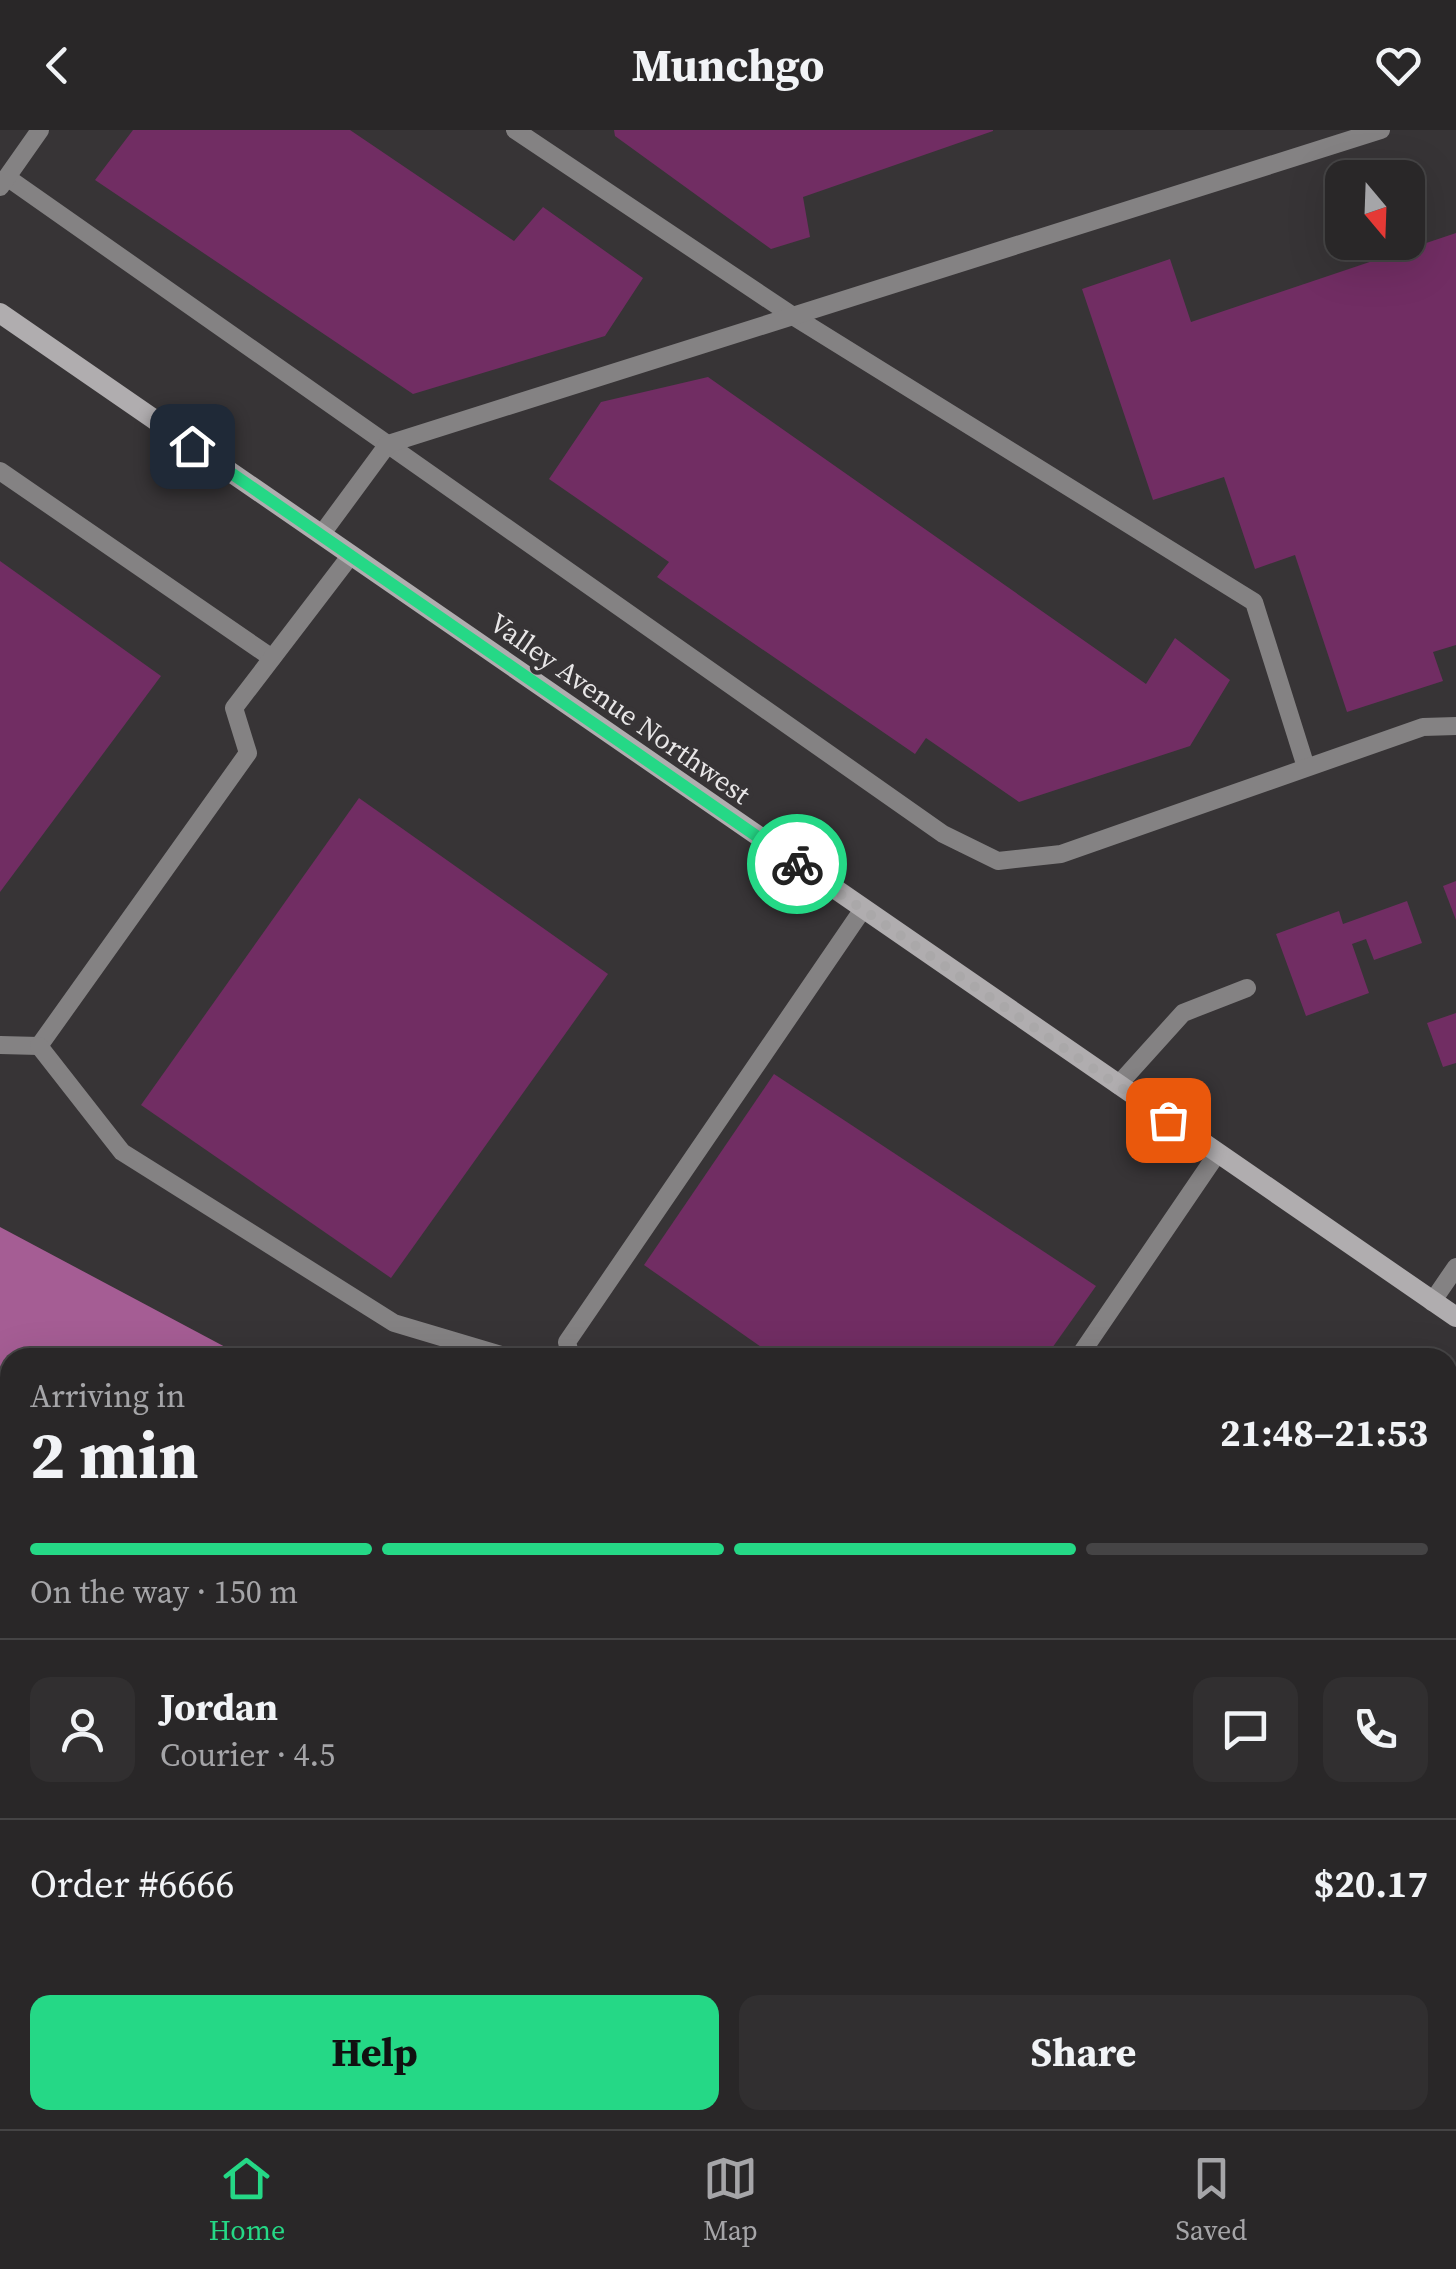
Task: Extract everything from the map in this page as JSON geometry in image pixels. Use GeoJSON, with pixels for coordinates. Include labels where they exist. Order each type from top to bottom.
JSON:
{"type":"FeatureCollection","features":[{"type":"Feature","properties":{"kind":"main road","name":"Valley Avenue Northwest"},"geometry":{"type":"LineString","coordinates":[[0,313],[1456,1316]]}},
{"type":"Feature","properties":{"kind":"lane"},"geometry":{"type":"LineString","coordinates":[[40,130],[4,183],[388,444],[943,834],[998,861],[1061,854],[1423,727],[1456,726]]}},
{"type":"Feature","properties":{"kind":"lane"},"geometry":{"type":"LineString","coordinates":[[514,130],[793,316],[1254,602],[1306,768]]}},
{"type":"Feature","properties":{"kind":"lane"},"geometry":{"type":"LineString","coordinates":[[320,535],[388,444],[1380,130]]}},
{"type":"Feature","properties":{"kind":"lane"},"geometry":{"type":"LineString","coordinates":[[0,471],[272,658]]}},
{"type":"Feature","properties":{"kind":"lane"},"geometry":{"type":"LineString","coordinates":[[40,1046],[248,753],[234,708],[351,555]]}},
{"type":"Feature","properties":{"kind":"lane"},"geometry":{"type":"LineString","coordinates":[[568,1348],[566,1342],[863,909]]}},
{"type":"Feature","properties":{"kind":"lane"},"geometry":{"type":"LineString","coordinates":[[1118,1085],[1183,1013],[1248,988]]}},
{"type":"Feature","properties":{"kind":"lane"},"geometry":{"type":"LineString","coordinates":[[0,1045],[40,1046]]}},
{"type":"Feature","properties":{"kind":"lane"},"geometry":{"type":"LineString","coordinates":[[40,1046],[122,1152],[394,1323],[478,1348]]}},
{"type":"Feature","properties":{"kind":"lane"},"geometry":{"type":"LineString","coordinates":[[1085,1348],[1217,1154]]}},
{"type":"Feature","properties":{"kind":"lane"},"geometry":{"type":"LineString","coordinates":[[1432,1302],[1456,1268]]}},
{"type":"Feature","properties":{"kind":"shaded area"},"geometry":{"type":"Polygon","coordinates":[[[0,1227],[227,1348],[0,1348],[0,1227]]]}},
{"type":"Feature","properties":{"kind":"building"},"geometry":{"type":"Polygon","coordinates":[[[133,130],[350,130],[514,241],[543,207],[643,278],[605,336],[413,394],[95,180],[133,130]]]}},
{"type":"Feature","properties":{"kind":"building"},"geometry":{"type":"Polygon","coordinates":[[[614,130],[993,131],[803,197],[810,237],[771,249],[615,136],[614,130]]]}},
{"type":"Feature","properties":{"kind":"building"},"geometry":{"type":"Polygon","coordinates":[[[1456,233],[1456,645],[1433,652],[1443,681],[1347,712],[1295,555],[1255,569],[1224,477],[1153,500],[1082,289],[1170,259],[1191,322],[1376,260],[1425,260],[1425,243],[1456,233]]]}},
{"type":"Feature","properties":{"kind":"building"},"geometry":{"type":"Polygon","coordinates":[[[708,377],[1146,684],[1175,638],[1230,680],[1190,746],[1019,802],[926,738],[915,754],[657,577],[669,562],[549,479],[601,402],[708,377]]]}},
{"type":"Feature","properties":{"kind":"building"},"geometry":{"type":"Polygon","coordinates":[[[0,561],[161,676],[0,892],[0,561]]]}},
{"type":"Feature","properties":{"kind":"building"},"geometry":{"type":"Polygon","coordinates":[[[359,798],[608,974],[391,1278],[141,1105],[359,798]]]}},
{"type":"Feature","properties":{"kind":"building"},"geometry":{"type":"Polygon","coordinates":[[[1456,881],[1456,920],[1443,886],[1456,881]]]}},
{"type":"Feature","properties":{"kind":"building"},"geometry":{"type":"Polygon","coordinates":[[[1407,901],[1422,943],[1374,960],[1366,939],[1352,944],[1369,993],[1306,1016],[1276,934],[1339,911],[1343,924],[1407,901]]]}},
{"type":"Feature","properties":{"kind":"building"},"geometry":{"type":"Polygon","coordinates":[[[1456,1013],[1456,1063],[1443,1067],[1427,1023],[1456,1013]]]}},
{"type":"Feature","properties":{"kind":"building"},"geometry":{"type":"Polygon","coordinates":[[[774,1074],[1096,1286],[1052,1348],[763,1348],[644,1265],[774,1074]]]}},
{"type":"Feature","properties":{"kind":"way so far"},"geometry":{"type":"LineString","coordinates":[[797,864],[1168,1120]]}},
{"type":"Feature","properties":{"kind":"route"},"geometry":{"type":"LineString","coordinates":[[192,446],[797,864]]}}]}
